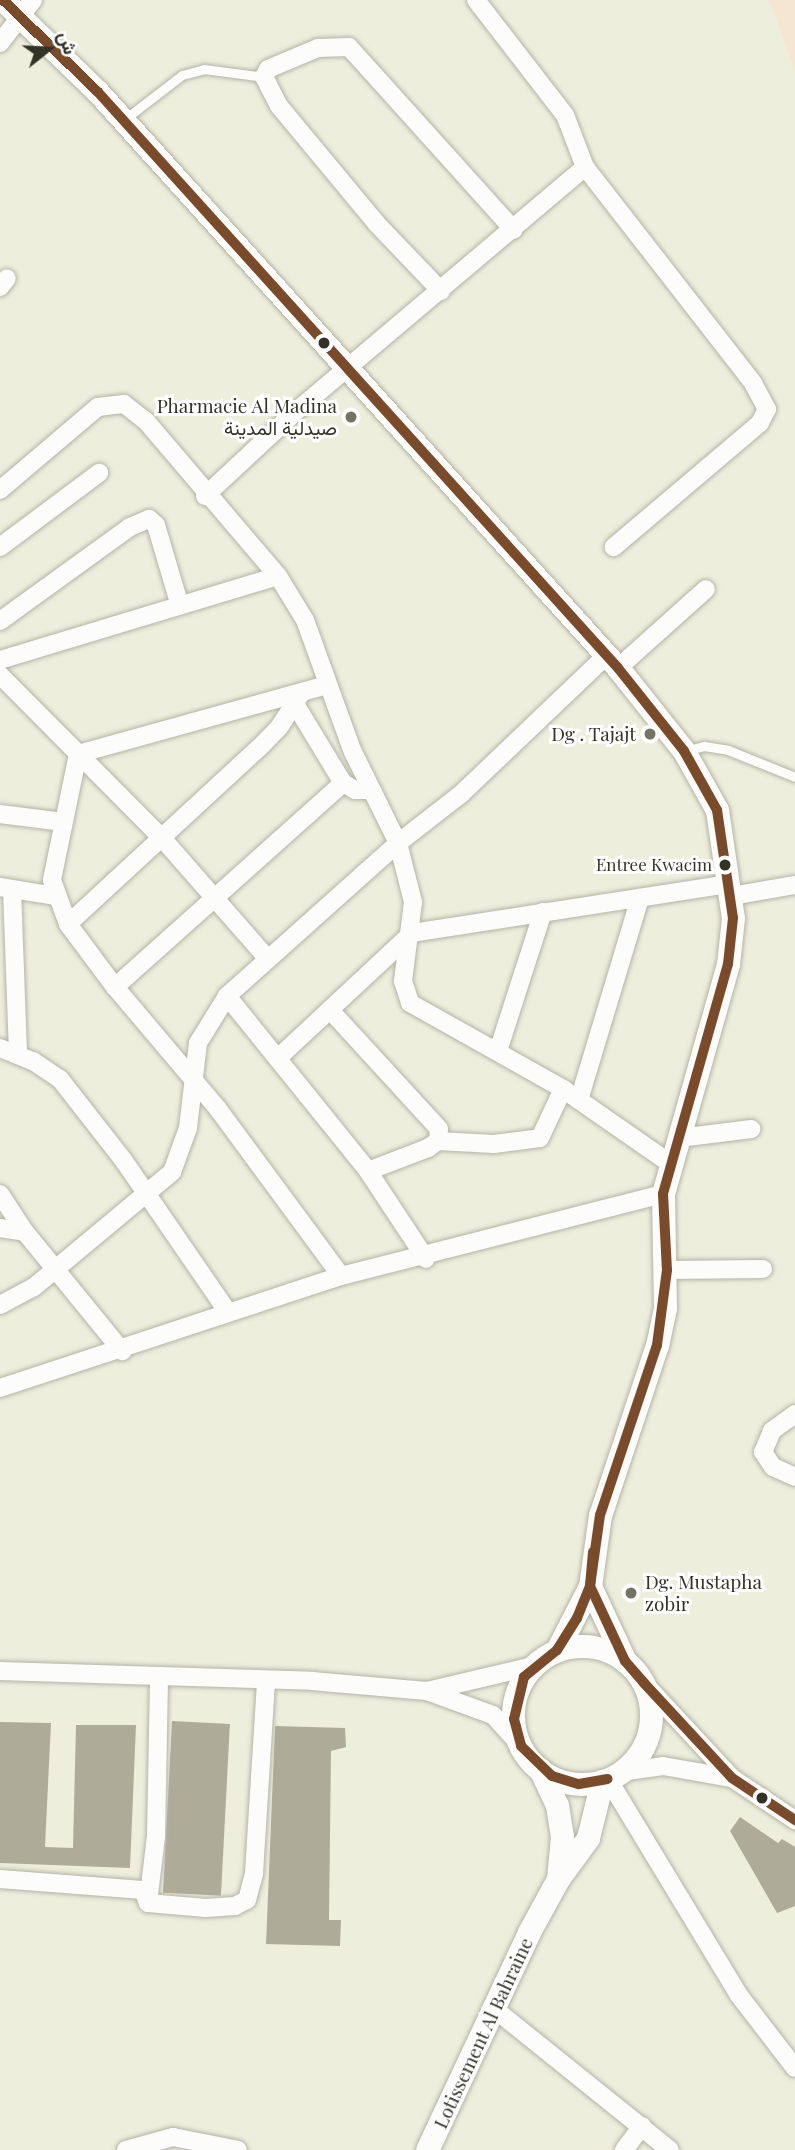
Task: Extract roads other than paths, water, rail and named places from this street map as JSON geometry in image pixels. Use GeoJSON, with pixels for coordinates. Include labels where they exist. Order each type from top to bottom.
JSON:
{"type":"FeatureCollection","features":[{"type":"Feature","properties":{"kind":"street"},"geometry":{"type":"LineString","coordinates":[[3,0],[27,8],[123,121],[612,662],[684,751],[717,810],[731,890],[728,964],[663,1194],[667,1270],[657,1345],[600,1515],[590,1586],[557,1650]]}},
{"type":"Feature","properties":{"kind":"street"},"geometry":{"type":"LineString","coordinates":[[476,0],[565,115],[585,167],[753,383],[767,408],[760,423],[614,547]]}},
{"type":"Feature","properties":{"kind":"street"},"geometry":{"type":"LineString","coordinates":[[0,43],[27,8]]}},
{"type":"Feature","properties":{"kind":"street"},"geometry":{"type":"LineString","coordinates":[[441,291],[305,138],[264,77],[277,62],[337,44],[349,47],[514,230]]}},
{"type":"Feature","properties":{"kind":"street"},"geometry":{"type":"LineString","coordinates":[[205,496],[346,370],[585,167]]}},
{"type":"Feature","properties":{"kind":"street"},"geometry":{"type":"LineString","coordinates":[[0,491],[86,414],[115,403],[131,408],[146,421],[205,496],[278,576],[305,620],[327,685],[398,843],[413,902],[412,933],[402,981],[410,1003],[563,1089],[671,1164]]}},
{"type":"Feature","properties":{"kind":"street"},"geometry":{"type":"LineString","coordinates":[[0,547],[99,473]]}},
{"type":"Feature","properties":{"kind":"street"},"geometry":{"type":"LineString","coordinates":[[0,621],[130,527],[149,519],[156,525],[180,606]]}},
{"type":"Feature","properties":{"kind":"street"},"geometry":{"type":"LineString","coordinates":[[0,660],[278,576]]}},
{"type":"Feature","properties":{"kind":"street"},"geometry":{"type":"LineString","coordinates":[[0,1305],[55,1270],[146,1197],[179,1160],[198,1043],[227,996],[266,957],[398,843],[461,794],[612,662],[706,589]]}},
{"type":"Feature","properties":{"kind":"street"},"geometry":{"type":"LineString","coordinates":[[0,676],[162,838],[266,957]]}},
{"type":"Feature","properties":{"kind":"street"},"geometry":{"type":"LineString","coordinates":[[78,754],[297,700],[327,685]]}},
{"type":"Feature","properties":{"kind":"street"},"geometry":{"type":"LineString","coordinates":[[297,700],[343,783],[355,790],[372,790]]}},
{"type":"Feature","properties":{"kind":"street"},"geometry":{"type":"LineString","coordinates":[[68,924],[271,736],[297,700]]}},
{"type":"Feature","properties":{"kind":"street"},"geometry":{"type":"LineString","coordinates":[[78,754],[54,864],[56,896],[68,924],[115,987],[193,1080],[341,1276]]}},
{"type":"Feature","properties":{"kind":"street"},"geometry":{"type":"LineString","coordinates":[[115,987],[214,895],[343,783]]}},
{"type":"Feature","properties":{"kind":"street"},"geometry":{"type":"LineString","coordinates":[[0,814],[63,822]]}},
{"type":"Feature","properties":{"kind":"street"},"geometry":{"type":"LineString","coordinates":[[279,1057],[412,933],[640,898],[795,885]]}},
{"type":"Feature","properties":{"kind":"street"},"geometry":{"type":"LineString","coordinates":[[18,1053],[6,888],[56,896]]}},
{"type":"Feature","properties":{"kind":"street"},"geometry":{"type":"LineString","coordinates":[[579,1100],[640,898]]}},
{"type":"Feature","properties":{"kind":"street"},"geometry":{"type":"LineString","coordinates":[[498,1051],[543,912]]}},
{"type":"Feature","properties":{"kind":"street"},"geometry":{"type":"LineString","coordinates":[[227,996],[279,1057],[368,1171],[426,1259]]}},
{"type":"Feature","properties":{"kind":"street"},"geometry":{"type":"LineString","coordinates":[[330,1010],[430,1116],[439,1129],[438,1141]]}},
{"type":"Feature","properties":{"kind":"street"},"geometry":{"type":"LineString","coordinates":[[0,1048],[18,1053],[60,1079],[227,1311]]}},
{"type":"Feature","properties":{"kind":"street"},"geometry":{"type":"LineString","coordinates":[[368,1171],[438,1141],[494,1144],[540,1139],[563,1089]]}},
{"type":"Feature","properties":{"kind":"street"},"geometry":{"type":"LineString","coordinates":[[679,1138],[751,1129]]}},
{"type":"Feature","properties":{"kind":"street"},"geometry":{"type":"LineString","coordinates":[[0,1194],[25,1232],[122,1351]]}},
{"type":"Feature","properties":{"kind":"street"},"geometry":{"type":"LineString","coordinates":[[0,1388],[122,1351],[227,1311],[341,1276],[426,1259],[663,1194]]}},
{"type":"Feature","properties":{"kind":"street"},"geometry":{"type":"LineString","coordinates":[[0,1228],[25,1232]]}},
{"type":"Feature","properties":{"kind":"street"},"geometry":{"type":"LineString","coordinates":[[667,1270],[762,1269]]}},
{"type":"Feature","properties":{"kind":"street"},"geometry":{"type":"LineString","coordinates":[[795,1413],[772,1432],[763,1452],[773,1467],[795,1478]]}},
{"type":"Feature","properties":{"kind":"street"},"geometry":{"type":"LineString","coordinates":[[590,1586],[625,1661],[644,1683],[732,1778],[795,1820]]}},
{"type":"Feature","properties":{"kind":"street"},"geometry":{"type":"LineString","coordinates":[[427,1691],[533,1666],[557,1650],[586,1645],[625,1661]]}},
{"type":"Feature","properties":{"kind":"street"},"geometry":{"type":"LineString","coordinates":[[521,1746],[514,1704],[533,1666]]}},
{"type":"Feature","properties":{"kind":"street"},"geometry":{"type":"LineString","coordinates":[[0,1671],[266,1681],[427,1691],[493,1715],[540,1769],[565,1782],[674,1767],[732,1778]]}},
{"type":"Feature","properties":{"kind":"street"},"geometry":{"type":"LineString","coordinates":[[148,1903],[156,1836],[159,1676]]}},
{"type":"Feature","properties":{"kind":"street"},"geometry":{"type":"LineString","coordinates":[[148,1903],[206,1909],[235,1906],[247,1900],[254,1873],[266,1681]]}},
{"type":"Feature","properties":{"kind":"street"},"geometry":{"type":"LineString","coordinates":[[610,1777],[647,1739],[651,1710],[644,1683]]}},
{"type":"Feature","properties":{"kind":"street","name":"Lotissement Al Bahraine"},"geometry":{"type":"LineString","coordinates":[[540,1769],[557,1805],[562,1836],[558,1879]]}},
{"type":"Feature","properties":{"kind":"street"},"geometry":{"type":"LineString","coordinates":[[610,1777],[738,1994],[795,2067]]}},
{"type":"Feature","properties":{"kind":"street","name":"Lotissement Al Bahraine"},"geometry":{"type":"LineString","coordinates":[[427,2150],[456,2096],[492,2007],[558,1879],[589,1838],[610,1777]]}},
{"type":"Feature","properties":{"kind":"street"},"geometry":{"type":"LineString","coordinates":[[0,1879],[143,1890],[148,1903]]}},
{"type":"Feature","properties":{"kind":"street"},"geometry":{"type":"LineString","coordinates":[[492,2007],[670,2150]]}},
{"type":"Feature","properties":{"kind":"street"},"geometry":{"type":"LineString","coordinates":[[624,2150],[642,2126]]}},
{"type":"Feature","properties":{"kind":"street"},"geometry":{"type":"LineString","coordinates":[[126,2150],[173,2137],[239,2150]]}},
{"type":"Feature","properties":{"kind":"lane"},"geometry":{"type":"LineString","coordinates":[[123,121],[182,75],[204,69],[264,77]]}},
{"type":"Feature","properties":{"kind":"lane"},"geometry":{"type":"LineString","coordinates":[[684,751],[705,746],[728,750],[795,777]]}},
{"type":"Feature","properties":{"kind":"place","name":"Pharmacie Al Madina صيدلية المدينة"},"geometry":{"type":"Point","coordinates":[351,417]}},
{"type":"Feature","properties":{"kind":"place","name":"Dg . Tajajt"},"geometry":{"type":"Point","coordinates":[650,734]}},
{"type":"Feature","properties":{"kind":"place","name":"Entree Kwacim"},"geometry":{"type":"Point","coordinates":[725,865]}},
{"type":"Feature","properties":{"kind":"place","name":"Dg. Mustapha zobir"},"geometry":{"type":"Point","coordinates":[631,1593]}}]}
